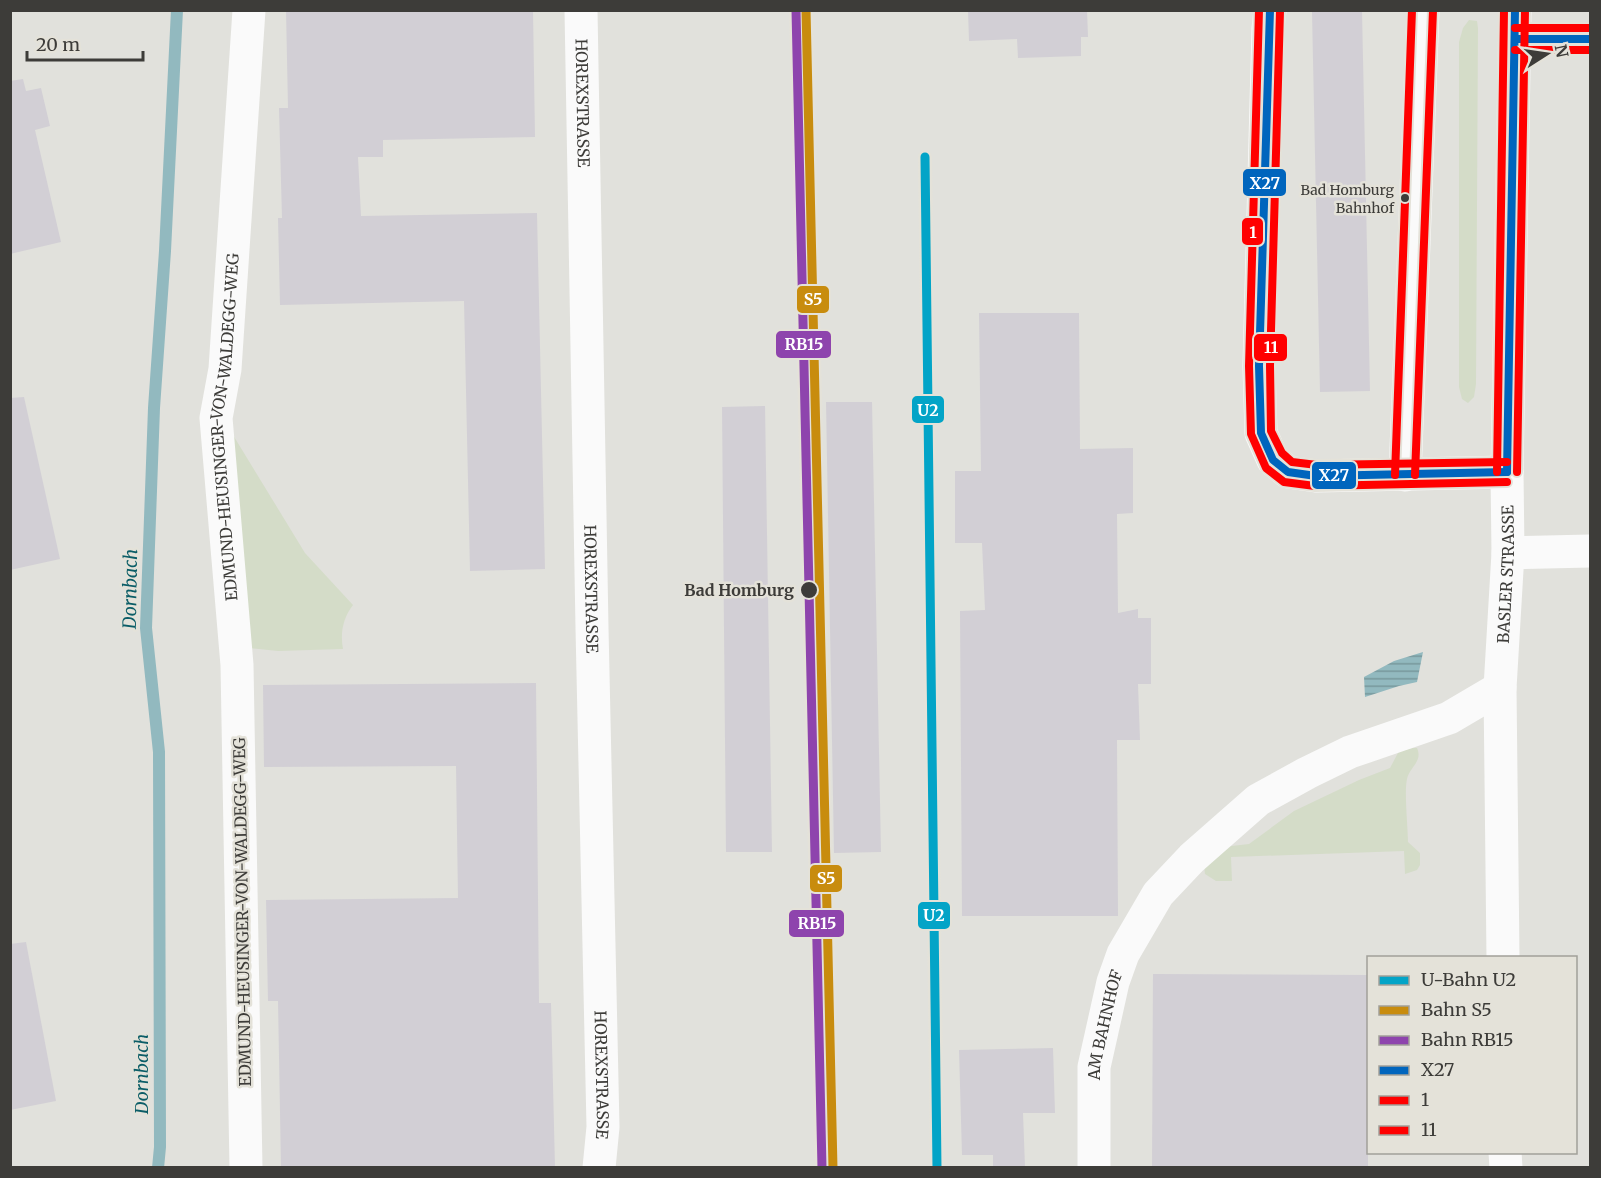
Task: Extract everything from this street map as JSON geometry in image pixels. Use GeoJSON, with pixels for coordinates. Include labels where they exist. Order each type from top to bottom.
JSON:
{"type":"FeatureCollection","features":[{"type":"Feature","properties":{"kind":"street","name":"EDMUND-HEUSINGER-VON-WALDEGG-WEG"},"geometry":{"type":"LineString","coordinates":[[246,1167],[237,665],[216,418],[225,369],[249,10]]}},
{"type":"Feature","properties":{"kind":"street","name":"HOREXSTRASSE"},"geometry":{"type":"LineString","coordinates":[[581,10],[603,1127],[598,1167]]}},
{"type":"Feature","properties":{"kind":"street"},"geometry":{"type":"LineString","coordinates":[[1270,10],[1259,366],[1261,433],[1273,460],[1288,472],[1316,476],[1492,472]]}},
{"type":"Feature","properties":{"kind":"street"},"geometry":{"type":"LineString","coordinates":[[1405,475],[1423,10]]}},
{"type":"Feature","properties":{"kind":"street"},"geometry":{"type":"LineString","coordinates":[[1515,25],[1590,39]]}},
{"type":"Feature","properties":{"kind":"street","name":"BASLER STRASSE"},"geometry":{"type":"LineString","coordinates":[[1503,956],[1500,688],[1508,553],[1492,472],[1515,25]]}},
{"type":"Feature","properties":{"kind":"street"},"geometry":{"type":"LineString","coordinates":[[1508,553],[1590,551]]}},
{"type":"Feature","properties":{"kind":"street","name":"AM BAHNHOF"},"geometry":{"type":"LineString","coordinates":[[1094,1167],[1094,1067],[1113,982],[1123,954],[1158,894],[1192,858],[1258,800],[1350,752],[1449,718],[1500,688]]}},
{"type":"Feature","properties":{"kind":"green space"},"geometry":{"type":"Polygon","coordinates":[[[1469,20],[1477,21],[1478,28],[1476,384],[1474,397],[1468,403],[1462,399],[1459,387],[1459,42],[1463,28],[1469,20]]]}},
{"type":"Feature","properties":{"kind":"green space"},"geometry":{"type":"Polygon","coordinates":[[[233,435],[305,553],[353,605],[343,626],[343,649],[278,651],[248,648],[233,435]]]}},
{"type":"Feature","properties":{"kind":"green space"},"geometry":{"type":"Polygon","coordinates":[[[1417,748],[1418,757],[1407,779],[1406,801],[1408,842],[1420,853],[1420,865],[1417,870],[1405,874],[1404,851],[1231,857],[1232,881],[1216,881],[1205,874],[1204,865],[1223,847],[1249,844],[1294,811],[1390,768],[1399,751],[1417,748]]]}},
{"type":"Feature","properties":{"kind":"water"},"geometry":{"type":"Polygon","coordinates":[[[1423,652],[1417,682],[1365,697],[1364,677],[1394,661],[1423,652]]]}},
{"type":"Feature","properties":{"kind":"building"},"geometry":{"type":"Polygon","coordinates":[[[286,10],[533,10],[535,137],[383,140],[383,157],[358,157],[361,216],[537,213],[545,569],[470,571],[464,301],[280,305],[278,218],[282,218],[279,108],[288,108],[286,10]]]}},
{"type":"Feature","properties":{"kind":"building"},"geometry":{"type":"Polygon","coordinates":[[[968,10],[1087,10],[1088,37],[1081,37],[1081,56],[1018,58],[1017,39],[969,41],[968,10]]]}},
{"type":"Feature","properties":{"kind":"building"},"geometry":{"type":"Polygon","coordinates":[[[1362,11],[1370,391],[1320,392],[1312,12],[1362,11]]]}},
{"type":"Feature","properties":{"kind":"building"},"geometry":{"type":"Polygon","coordinates":[[[23,79],[26,91],[41,88],[50,126],[35,130],[61,242],[10,254],[10,81],[23,79]]]}},
{"type":"Feature","properties":{"kind":"building"},"geometry":{"type":"Polygon","coordinates":[[[979,313],[1079,313],[1080,449],[1133,448],[1133,513],[1117,514],[1118,613],[1138,609],[1138,618],[1151,618],[1151,684],[1138,684],[1140,740],[1117,740],[1118,916],[962,916],[960,611],[985,610],[982,543],[955,543],[955,471],[981,471],[979,313]]]}},
{"type":"Feature","properties":{"kind":"building"},"geometry":{"type":"Polygon","coordinates":[[[24,397],[60,559],[10,570],[10,398],[24,397]]]}},
{"type":"Feature","properties":{"kind":"building"},"geometry":{"type":"Polygon","coordinates":[[[826,402],[872,402],[881,852],[834,853],[826,402]]]}},
{"type":"Feature","properties":{"kind":"building"},"geometry":{"type":"Polygon","coordinates":[[[765,406],[772,852],[726,852],[722,407],[765,406]]]}},
{"type":"Feature","properties":{"kind":"building"},"geometry":{"type":"Polygon","coordinates":[[[536,683],[539,1003],[551,1003],[555,1167],[281,1167],[278,1001],[268,1001],[266,900],[458,898],[456,766],[264,767],[263,685],[536,683]]]}},
{"type":"Feature","properties":{"kind":"building"},"geometry":{"type":"Polygon","coordinates":[[[26,942],[56,1101],[10,1110],[10,944],[26,942]]]}},
{"type":"Feature","properties":{"kind":"building"},"geometry":{"type":"Polygon","coordinates":[[[1153,974],[1367,975],[1368,1167],[1152,1167],[1153,974]]]}},
{"type":"Feature","properties":{"kind":"building"},"geometry":{"type":"Polygon","coordinates":[[[1053,1048],[1055,1113],[1023,1113],[1025,1167],[993,1167],[993,1155],[962,1155],[959,1050],[1053,1048]]]}},
{"type":"Feature","properties":{"kind":"waterway","name":"Dornbach"},"geometry":{"type":"LineString","coordinates":[[158,1168],[160,1147],[159,752],[146,628],[154,408],[165,251],[177,10]]}},
{"type":"Feature","properties":{"kind":"metro line","name":"U2"},"geometry":{"type":"LineString","coordinates":[[925,157],[937,1168]]}},
{"type":"Feature","properties":{"kind":"rail line","name":"RB15"},"geometry":{"type":"LineString","coordinates":[[796,10],[822,1168]]}},
{"type":"Feature","properties":{"kind":"rail line","name":"S5"},"geometry":{"type":"LineString","coordinates":[[806,10],[833,1168]]}},
{"type":"Feature","properties":{"kind":"transit line","name":"1"},"geometry":{"type":"LineString","coordinates":[[1259,10],[1249,366],[1251,434],[1266,468],[1284,482],[1315,486],[1507,482]]}},
{"type":"Feature","properties":{"kind":"transit line","name":"X27"},"geometry":{"type":"LineString","coordinates":[[1270,10],[1259,366],[1261,433],[1273,460],[1288,472],[1316,476],[1507,472]]}},
{"type":"Feature","properties":{"kind":"transit line","name":"11"},"geometry":{"type":"LineString","coordinates":[[1395,475],[1412,10]]}},
{"type":"Feature","properties":{"kind":"transit line","name":"1"},"geometry":{"type":"LineString","coordinates":[[1415,475],[1433,10]]}},
{"type":"Feature","properties":{"kind":"transit line","name":"11"},"geometry":{"type":"LineString","coordinates":[[1497,472],[1504,10]]}},
{"type":"Feature","properties":{"kind":"transit line","name":"X27"},"geometry":{"type":"LineString","coordinates":[[1507,472],[1515,10]]}},
{"type":"Feature","properties":{"kind":"transit line","name":"1"},"geometry":{"type":"LineString","coordinates":[[1517,472],[1525,10]]}},
{"type":"Feature","properties":{"kind":"transit line","name":"11"},"geometry":{"type":"LineString","coordinates":[[1280,11],[1270,366],[1271,431],[1282,453],[1292,462],[1317,465],[1507,462]]}},
{"type":"Feature","properties":{"kind":"transit line","name":"11"},"geometry":{"type":"LineString","coordinates":[[1515,28],[1590,28]]}},
{"type":"Feature","properties":{"kind":"transit line","name":"X27"},"geometry":{"type":"LineString","coordinates":[[1515,39],[1590,39]]}},
{"type":"Feature","properties":{"kind":"transit line","name":"1"},"geometry":{"type":"LineString","coordinates":[[1515,50],[1590,50]]}},
{"type":"Feature","properties":{"kind":"place","name":"Bad Homburg Bahnhof"},"geometry":{"type":"Point","coordinates":[1405,198]}},
{"type":"Feature","properties":{"kind":"place","name":"Bad Homburg"},"geometry":{"type":"Point","coordinates":[809,590]}}]}
